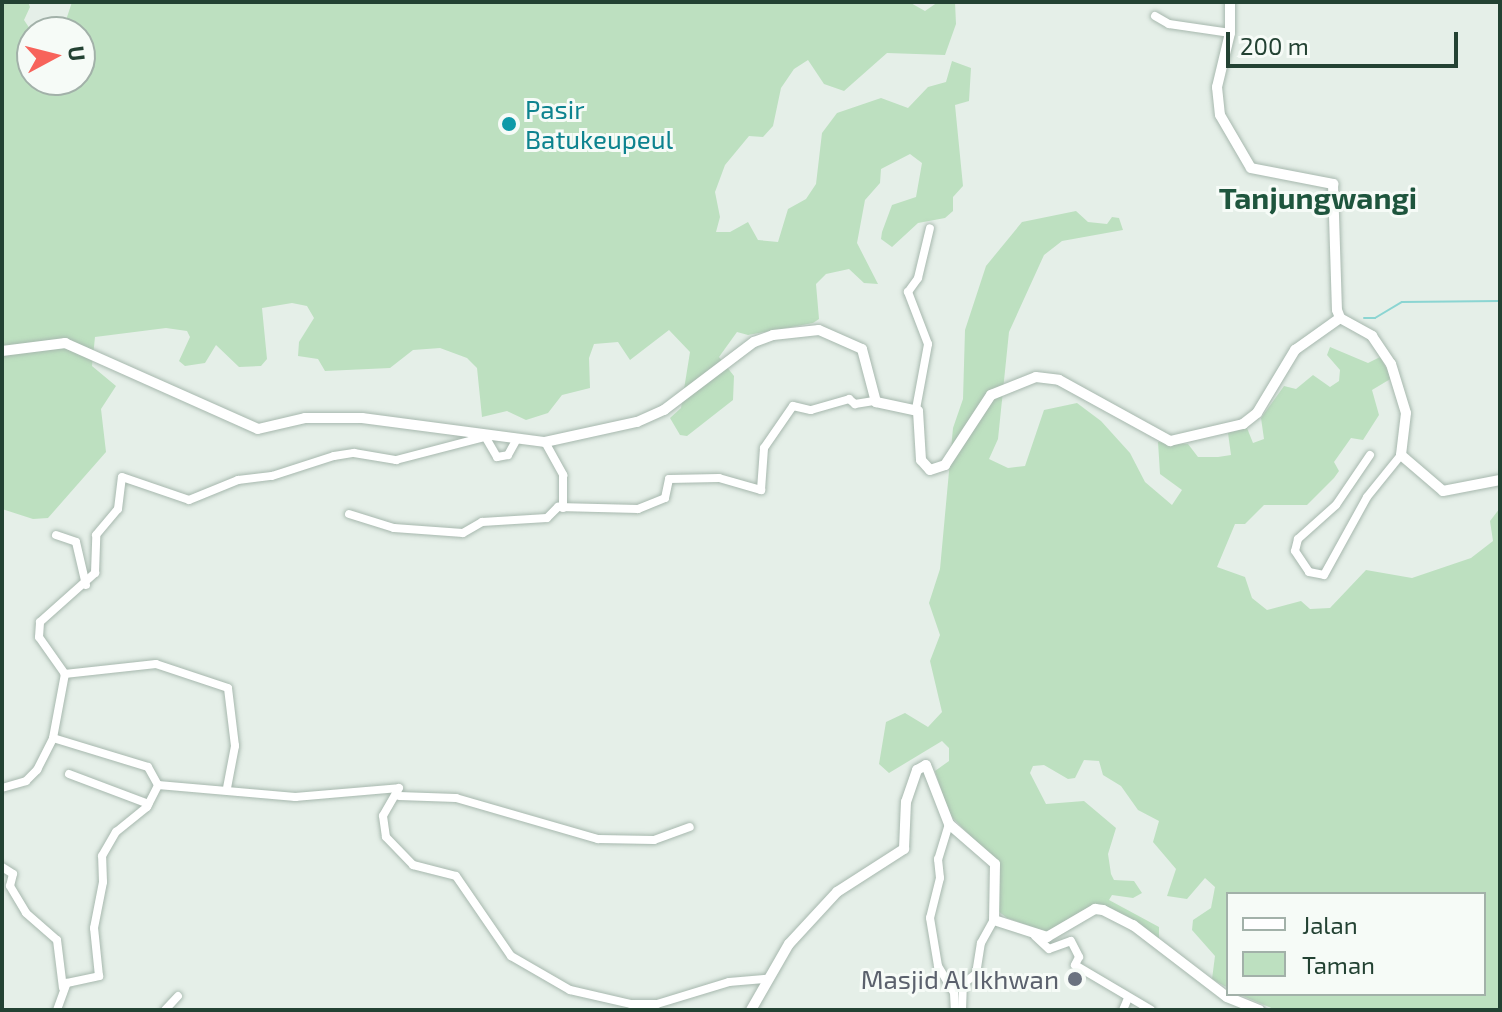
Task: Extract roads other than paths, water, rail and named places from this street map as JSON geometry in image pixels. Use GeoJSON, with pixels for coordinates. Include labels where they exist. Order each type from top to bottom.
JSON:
{"type":"FeatureCollection","features":[{"type":"Feature","properties":{"kind":"street"},"geometry":{"type":"LineString","coordinates":[[1230,2],[1230,33],[1217,106],[1244,162],[1276,177],[1333,184],[1334,295],[1340,318],[1372,336],[1391,364],[1406,413],[1401,455],[1367,497],[1324,575],[1309,572],[1295,551],[1298,539],[1336,505],[1370,455]]}},
{"type":"Feature","properties":{"kind":"street"},"geometry":{"type":"LineString","coordinates":[[1155,16],[1169,24],[1230,33]]}},
{"type":"Feature","properties":{"kind":"street"},"geometry":{"type":"LineString","coordinates":[[930,228],[918,278],[908,292],[928,344],[916,409],[921,460],[930,470],[945,465],[991,395],[1036,377],[1059,380],[1170,441],[1243,424],[1257,413],[1295,350],[1340,318]]}},
{"type":"Feature","properties":{"kind":"street"},"geometry":{"type":"LineString","coordinates":[[2,351],[65,343],[258,429],[305,418],[362,418],[545,442],[637,422],[664,410],[754,342],[784,333],[819,330],[862,349],[874,401]]}},
{"type":"Feature","properties":{"kind":"street"},"geometry":{"type":"LineString","coordinates":[[349,514],[394,528],[463,533],[482,522],[547,518],[555,508],[638,509],[665,498],[669,479],[719,478],[761,490],[764,448],[793,406],[811,410],[849,399],[855,404],[874,401],[916,409]]}},
{"type":"Feature","properties":{"kind":"street"},"geometry":{"type":"LineString","coordinates":[[490,437],[497,457],[508,455],[517,439]]}},
{"type":"Feature","properties":{"kind":"street"},"geometry":{"type":"LineString","coordinates":[[2,788],[32,777],[53,738],[65,674],[41,640],[38,627],[86,585],[97,567],[96,535],[118,509],[124,476],[189,500],[238,480],[272,476],[334,456],[354,453],[396,460],[490,437]]}},
{"type":"Feature","properties":{"kind":"street"},"geometry":{"type":"LineString","coordinates":[[545,442],[563,475],[563,508]]}},
{"type":"Feature","properties":{"kind":"street"},"geometry":{"type":"LineString","coordinates":[[1401,455],[1443,491],[1500,480]]}},
{"type":"Feature","properties":{"kind":"street"},"geometry":{"type":"LineString","coordinates":[[56,535],[76,542],[86,585]]}},
{"type":"Feature","properties":{"kind":"street"},"geometry":{"type":"LineString","coordinates":[[65,674],[156,664],[225,686],[235,746],[227,788]]}},
{"type":"Feature","properties":{"kind":"street"},"geometry":{"type":"LineString","coordinates":[[53,738],[148,767],[158,785]]}},
{"type":"Feature","properties":{"kind":"street"},"geometry":{"type":"LineString","coordinates":[[751,1010],[789,944],[845,884],[904,849],[906,802],[921,766],[931,770],[949,824],[930,918],[938,966],[954,993],[955,1010]]}},
{"type":"Feature","properties":{"kind":"street"},"geometry":{"type":"LineString","coordinates":[[69,774],[149,804]]}},
{"type":"Feature","properties":{"kind":"street"},"geometry":{"type":"LineString","coordinates":[[158,785],[227,788],[310,797],[397,787],[399,796]]}},
{"type":"Feature","properties":{"kind":"street"},"geometry":{"type":"LineString","coordinates":[[63,988],[99,976],[94,928],[103,882],[102,856],[116,832],[149,804],[158,785]]}},
{"type":"Feature","properties":{"kind":"street"},"geometry":{"type":"LineString","coordinates":[[399,796],[383,816],[386,837],[413,865],[456,876],[511,956],[550,981],[584,994],[640,1005],[666,1003],[729,982],[767,979]]}},
{"type":"Feature","properties":{"kind":"street"},"geometry":{"type":"LineString","coordinates":[[399,796],[456,798],[620,841],[654,840],[690,827]]}},
{"type":"Feature","properties":{"kind":"street"},"geometry":{"type":"LineString","coordinates":[[949,824],[995,864],[994,920],[981,943],[976,974],[963,984],[962,1010]]}},
{"type":"Feature","properties":{"kind":"street"},"geometry":{"type":"LineString","coordinates":[[2,867],[13,874],[10,886],[26,913],[57,940],[63,988],[57,1010]]}},
{"type":"Feature","properties":{"kind":"street"},"geometry":{"type":"LineString","coordinates":[[994,920],[1035,936],[1055,936],[1095,909],[1103,910],[1133,925],[1227,997],[1259,1010]]}},
{"type":"Feature","properties":{"kind":"street"},"geometry":{"type":"LineString","coordinates":[[1035,936],[1049,949],[1071,941],[1079,957],[1075,965],[1151,1010]]}},
{"type":"Feature","properties":{"kind":"street"},"geometry":{"type":"LineString","coordinates":[[165,1010],[178,996]]}},
{"type":"Feature","properties":{"kind":"street"},"geometry":{"type":"LineString","coordinates":[[1123,1010],[1128,998]]}},
{"type":"Feature","properties":{"kind":"waterway"},"geometry":{"type":"LineString","coordinates":[[1364,318],[1375,318],[1402,302],[1500,301]]}},
{"type":"Feature","properties":{"kind":"place","name":"Pasir Batukeupeul"},"geometry":{"type":"Point","coordinates":[509,124]}},
{"type":"Feature","properties":{"kind":"place","name":"Masjid Al Ikhwan"},"geometry":{"type":"Point","coordinates":[1075,979]}},
{"type":"Feature","properties":{"kind":"district","name":"Tanjungwangi"},"geometry":{"type":"Point","coordinates":[1318,197]}}]}
